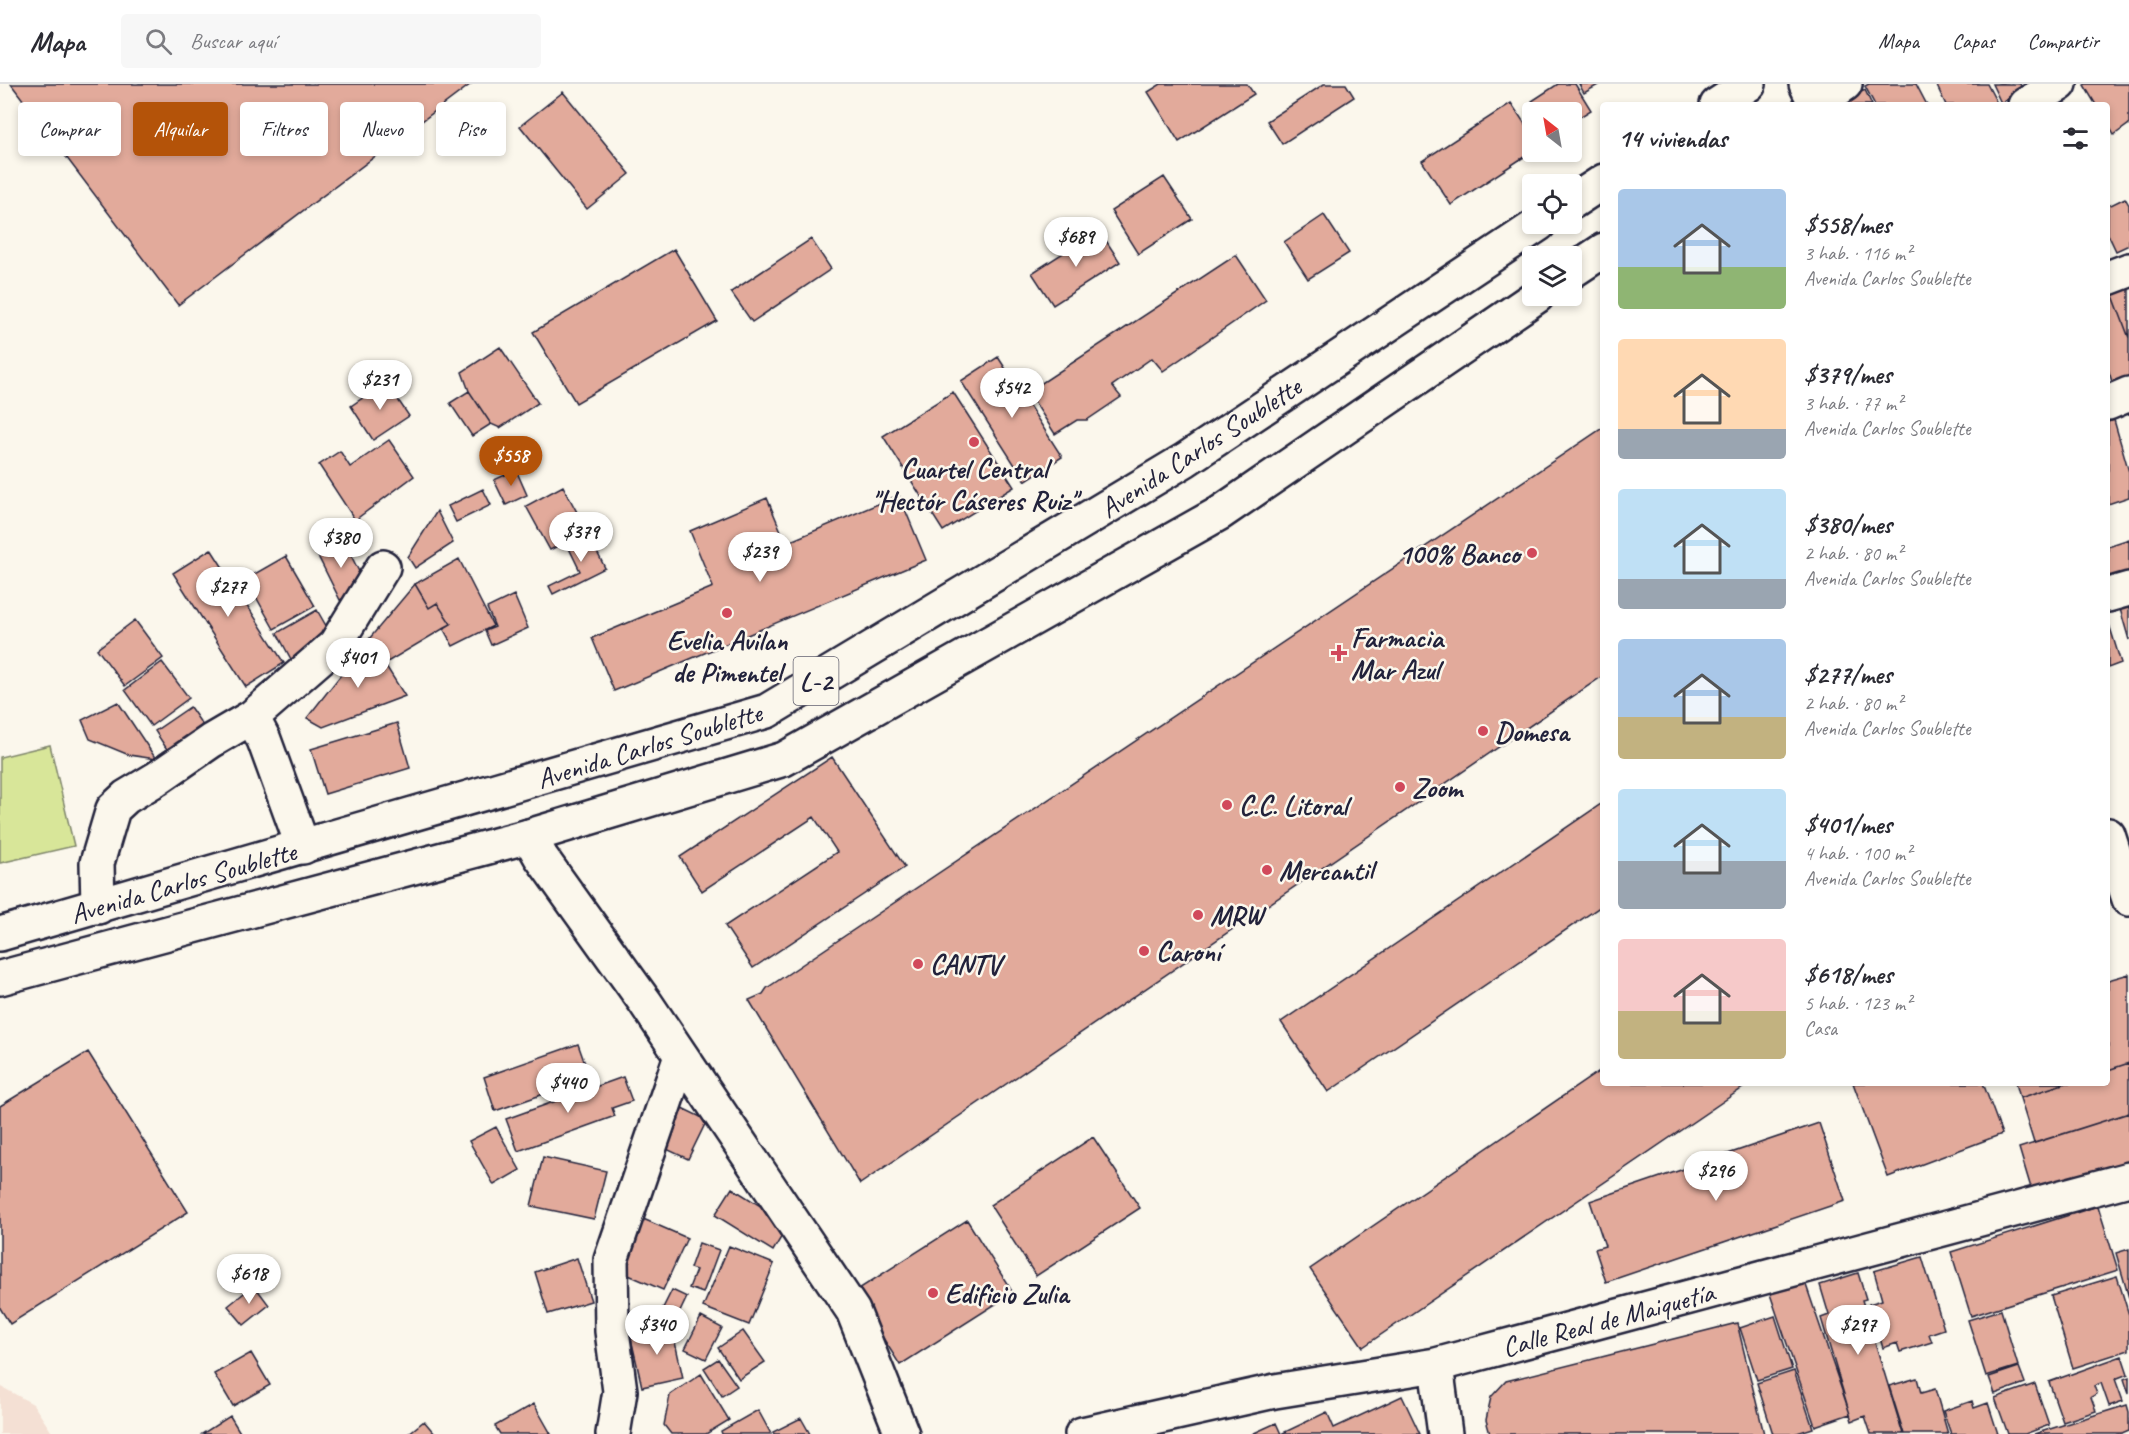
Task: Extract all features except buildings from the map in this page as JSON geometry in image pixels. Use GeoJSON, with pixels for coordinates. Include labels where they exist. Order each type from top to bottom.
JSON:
{"type":"FeatureCollection","features":[{"type":"Feature","properties":{"kind":"main road"},"geometry":{"type":"LineString","coordinates":[[1722,102],[1749,84]]}},
{"type":"Feature","properties":{"kind":"main road"},"geometry":{"type":"LineString","coordinates":[[1806,84],[1814,102]]}},
{"type":"Feature","properties":{"kind":"main road"},"geometry":{"type":"LineString","coordinates":[[1819,102],[1845,84]]}},
{"type":"Feature","properties":{"kind":"main road"},"geometry":{"type":"LineString","coordinates":[[2030,102],[2060,84]]}},
{"type":"Feature","properties":{"kind":"main road"},"geometry":{"type":"LineString","coordinates":[[1582,195],[1600,184]]}},
{"type":"Feature","properties":{"kind":"main road","name":"Avenida Carlos Soublette"},"geometry":{"type":"LineString","coordinates":[[0,934],[767,711],[1185,460],[1524,234]]}},
{"type":"Feature","properties":{"kind":"main road"},"geometry":{"type":"LineString","coordinates":[[1582,264],[1600,253]]}},
{"type":"Feature","properties":{"kind":"main road"},"geometry":{"type":"LineString","coordinates":[[2110,277],[2129,270]]}},
{"type":"Feature","properties":{"kind":"main road","name":"Avenida Carlos Soublette"},"geometry":{"type":"LineString","coordinates":[[0,978],[529,836],[784,759],[1220,513],[1522,306]]}},
{"type":"Feature","properties":{"kind":"main road"},"geometry":{"type":"LineString","coordinates":[[2110,402],[2129,394]]}},
{"type":"Feature","properties":{"kind":"main road"},"geometry":{"type":"LineString","coordinates":[[98,907],[97,863],[113,808],[126,797],[252,717],[335,645],[383,567]]}},
{"type":"Feature","properties":{"kind":"main road"},"geometry":{"type":"LineString","coordinates":[[2110,594],[2129,588]]}},
{"type":"Feature","properties":{"kind":"main road"},"geometry":{"type":"LineString","coordinates":[[252,717],[264,740],[303,847]]}},
{"type":"Feature","properties":{"kind":"main road"},"geometry":{"type":"LineString","coordinates":[[529,836],[541,857],[645,1002],[853,1311],[902,1434]]}},
{"type":"Feature","properties":{"kind":"main road"},"geometry":{"type":"LineString","coordinates":[[2110,841],[2129,899]]}},
{"type":"Feature","properties":{"kind":"main road"},"geometry":{"type":"LineString","coordinates":[[613,1434],[620,1391],[612,1331],[610,1260],[681,1056]]}},
{"type":"Feature","properties":{"kind":"main road","name":"Calle Real de Maiquetía"},"geometry":{"type":"LineString","coordinates":[[1082,1434],[1275,1391],[1436,1365],[2129,1179]]}},
{"type":"Feature","properties":{"kind":"main road"},"geometry":{"type":"LineString","coordinates":[[1436,1365],[1445,1434]]}},
{"type":"Feature","properties":{"kind":"shaded area"},"geometry":{"type":"Polygon","coordinates":[[[0,1386],[33,1404],[53,1434],[0,1434],[0,1386]]]}},
{"type":"Feature","properties":{"kind":"green space"},"geometry":{"type":"Polygon","coordinates":[[[50,745],[74,846],[0,863],[0,757],[50,745]]]}},
{"type":"Feature","properties":{"kind":"place","name":"Cuartel Central \"Hectór Cáseres Ruiz\""},"geometry":{"type":"Point","coordinates":[974,442]}},
{"type":"Feature","properties":{"kind":"place","name":"100% Banco"},"geometry":{"type":"Point","coordinates":[1532,553]}},
{"type":"Feature","properties":{"kind":"place","name":"Evelia Avilan de Pimentel"},"geometry":{"type":"Point","coordinates":[727,613]}},
{"type":"Feature","properties":{"kind":"place","name":"Farmacia Mar Azul"},"geometry":{"type":"Point","coordinates":[1339,653]}},
{"type":"Feature","properties":{"kind":"place","name":"Domesa"},"geometry":{"type":"Point","coordinates":[1483,731]}},
{"type":"Feature","properties":{"kind":"place","name":"Zoom"},"geometry":{"type":"Point","coordinates":[1400,787]}},
{"type":"Feature","properties":{"kind":"place","name":"C.C. Litoral"},"geometry":{"type":"Point","coordinates":[1227,805]}},
{"type":"Feature","properties":{"kind":"place","name":"Mercantil"},"geometry":{"type":"Point","coordinates":[1267,870]}},
{"type":"Feature","properties":{"kind":"place","name":"MRW"},"geometry":{"type":"Point","coordinates":[1198,915]}},
{"type":"Feature","properties":{"kind":"place","name":"Caroní"},"geometry":{"type":"Point","coordinates":[1144,951]}},
{"type":"Feature","properties":{"kind":"place","name":"CANTV"},"geometry":{"type":"Point","coordinates":[918,964]}},
{"type":"Feature","properties":{"kind":"place","name":"Edificio Zulia"},"geometry":{"type":"Point","coordinates":[933,1293]}}]}
